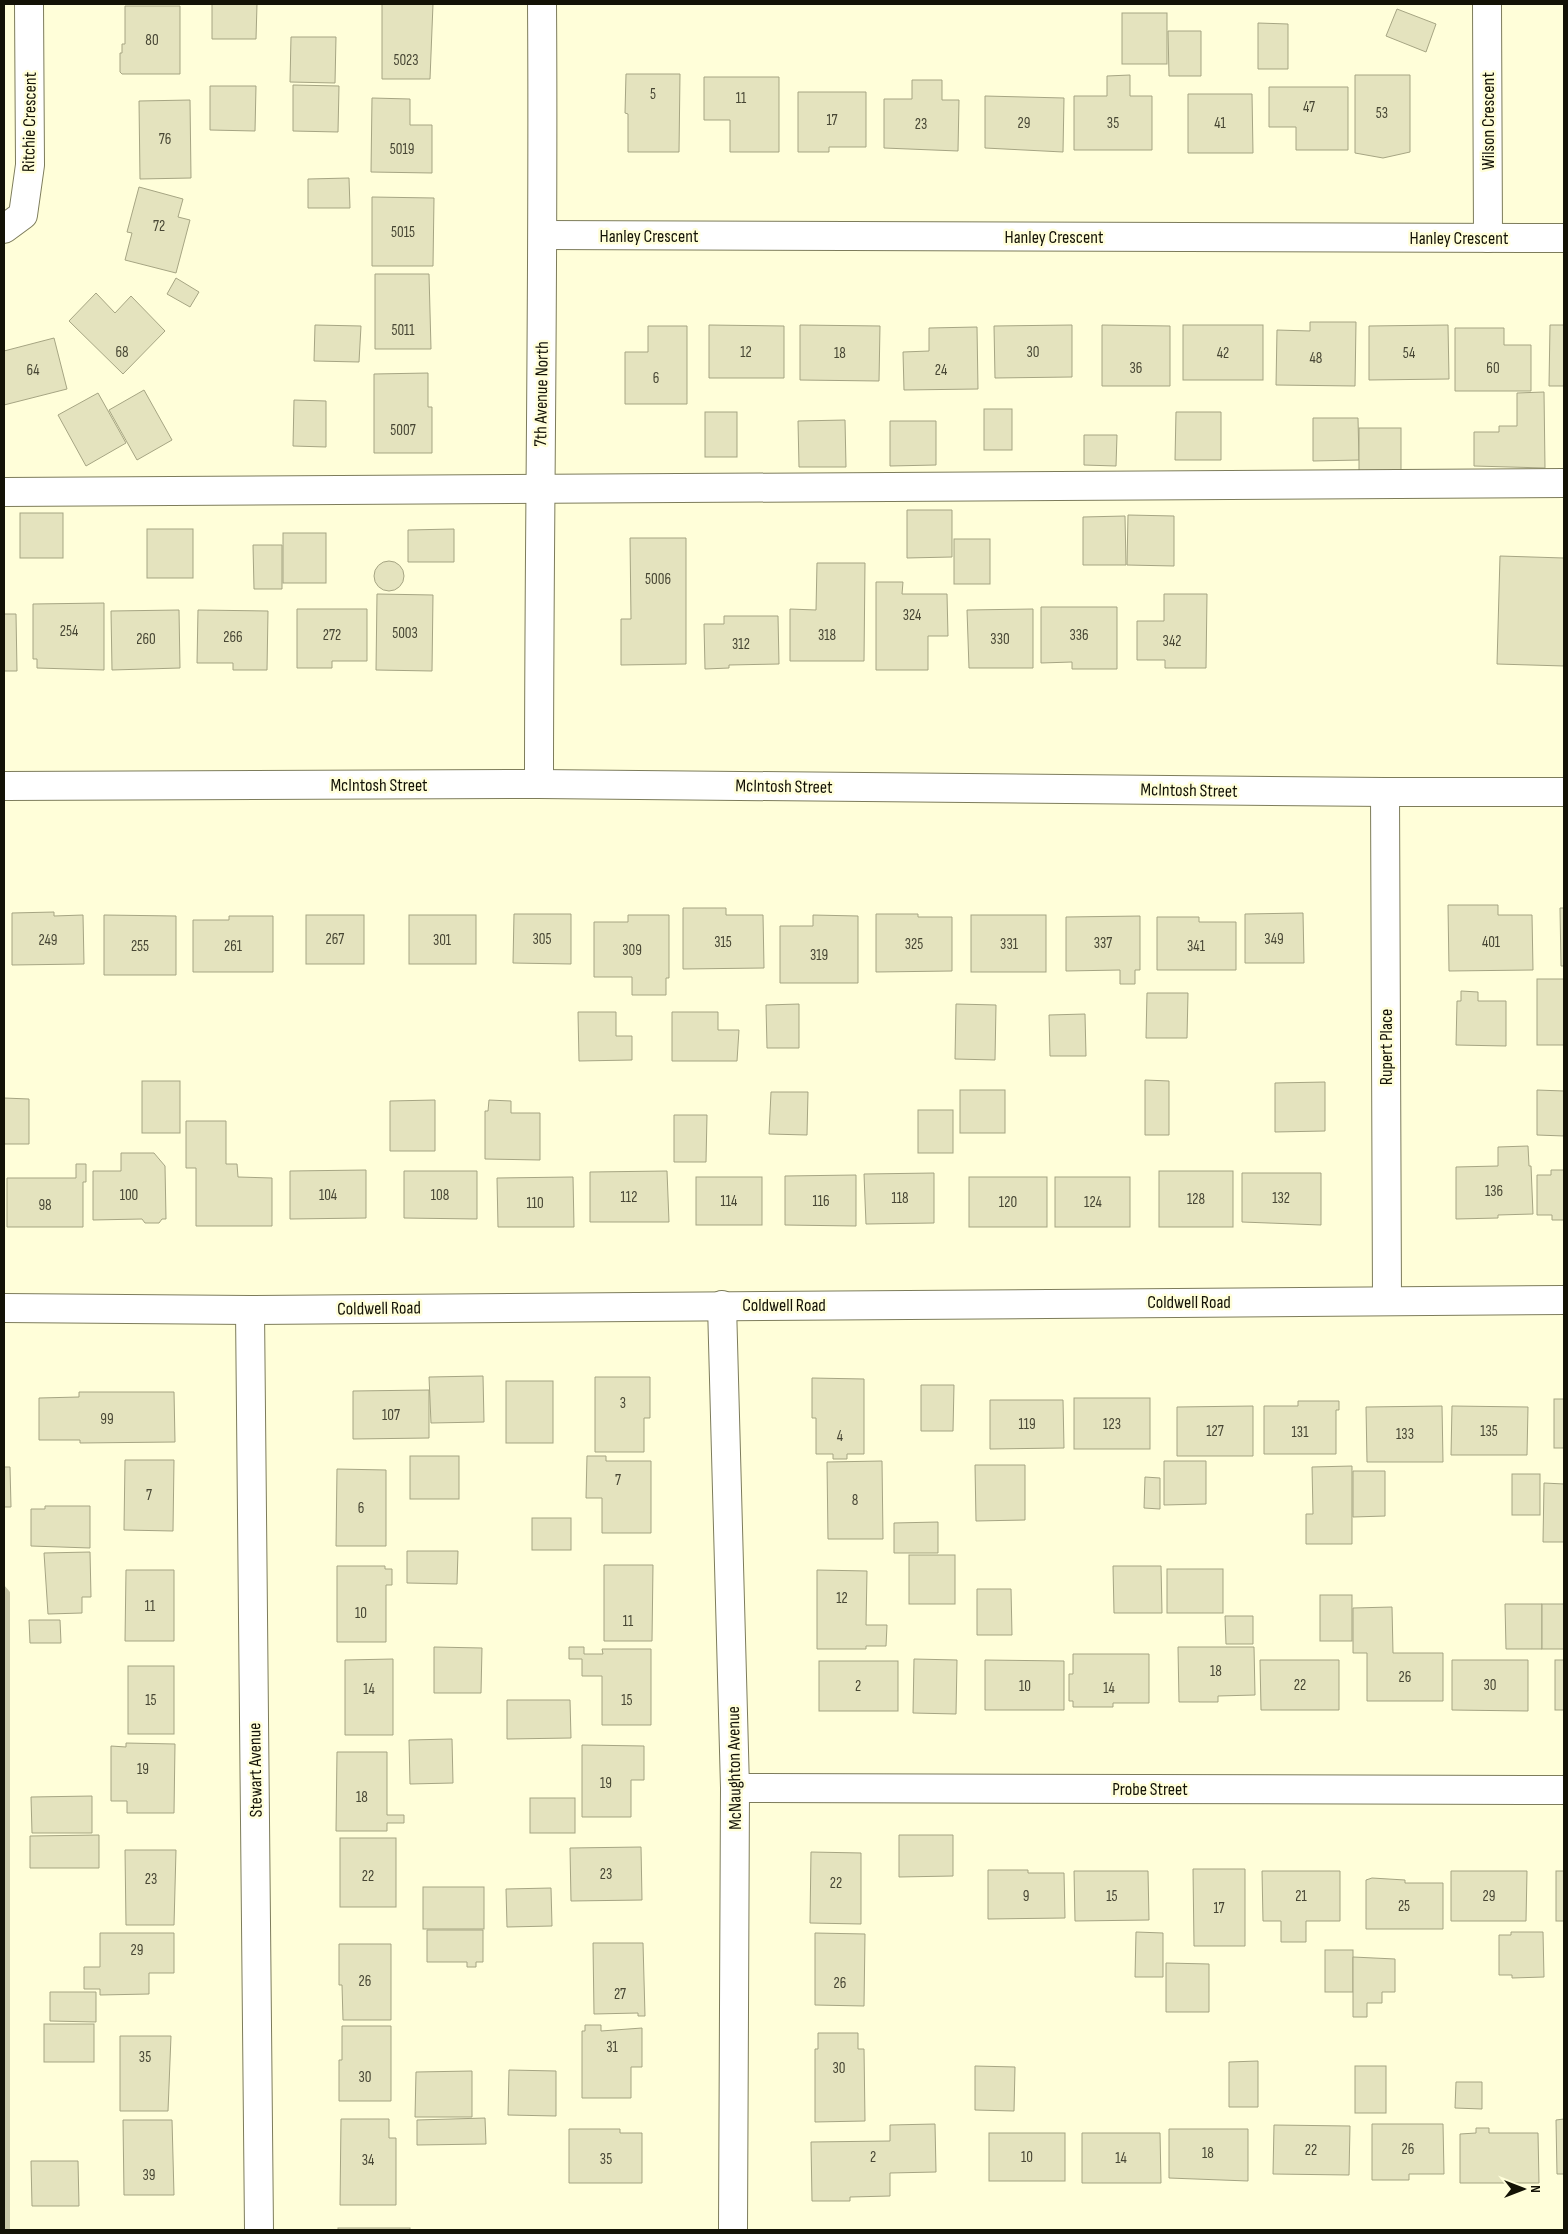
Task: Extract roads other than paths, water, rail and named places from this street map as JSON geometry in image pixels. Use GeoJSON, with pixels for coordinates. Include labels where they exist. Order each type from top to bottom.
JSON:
{"type":"FeatureCollection","features":[{"type":"Feature","properties":{"kind":"street","name":"Ritchie Crescent"},"geometry":{"type":"LineString","coordinates":[[4,229],[23,216],[30,165],[29,4]]}},
{"type":"Feature","properties":{"kind":"street","name":"7th Avenue North"},"geometry":{"type":"LineString","coordinates":[[539,784],[539,488],[544,236],[542,4]]}},
{"type":"Feature","properties":{"kind":"street","name":"Wilson Crescent"},"geometry":{"type":"LineString","coordinates":[[1488,4],[1488,238]]}},
{"type":"Feature","properties":{"kind":"street","name":"Hanley Crescent"},"geometry":{"type":"LineString","coordinates":[[544,236],[1564,238]]}},
{"type":"Feature","properties":{"kind":"street"},"geometry":{"type":"LineString","coordinates":[[4,492],[1564,483]]}},
{"type":"Feature","properties":{"kind":"street","name":"McIntosh Street"},"geometry":{"type":"LineString","coordinates":[[4,786],[539,784],[1564,792]]}},
{"type":"Feature","properties":{"kind":"street","name":"Rupert Place"},"geometry":{"type":"LineString","coordinates":[[1385,792],[1386,1301]]}},
{"type":"Feature","properties":{"kind":"street","name":"Coldwell Road"},"geometry":{"type":"LineString","coordinates":[[4,1308],[250,1310],[1564,1300]]}},
{"type":"Feature","properties":{"kind":"street","name":"McNaughton Avenue"},"geometry":{"type":"LineString","coordinates":[[722,1305],[735,1788],[733,2230]]}},
{"type":"Feature","properties":{"kind":"street","name":"Stewart Avenue"},"geometry":{"type":"LineString","coordinates":[[250,1310],[259,2230]]}},
{"type":"Feature","properties":{"kind":"street","name":"Probe Street"},"geometry":{"type":"LineString","coordinates":[[735,1788],[1564,1790]]}}]}
